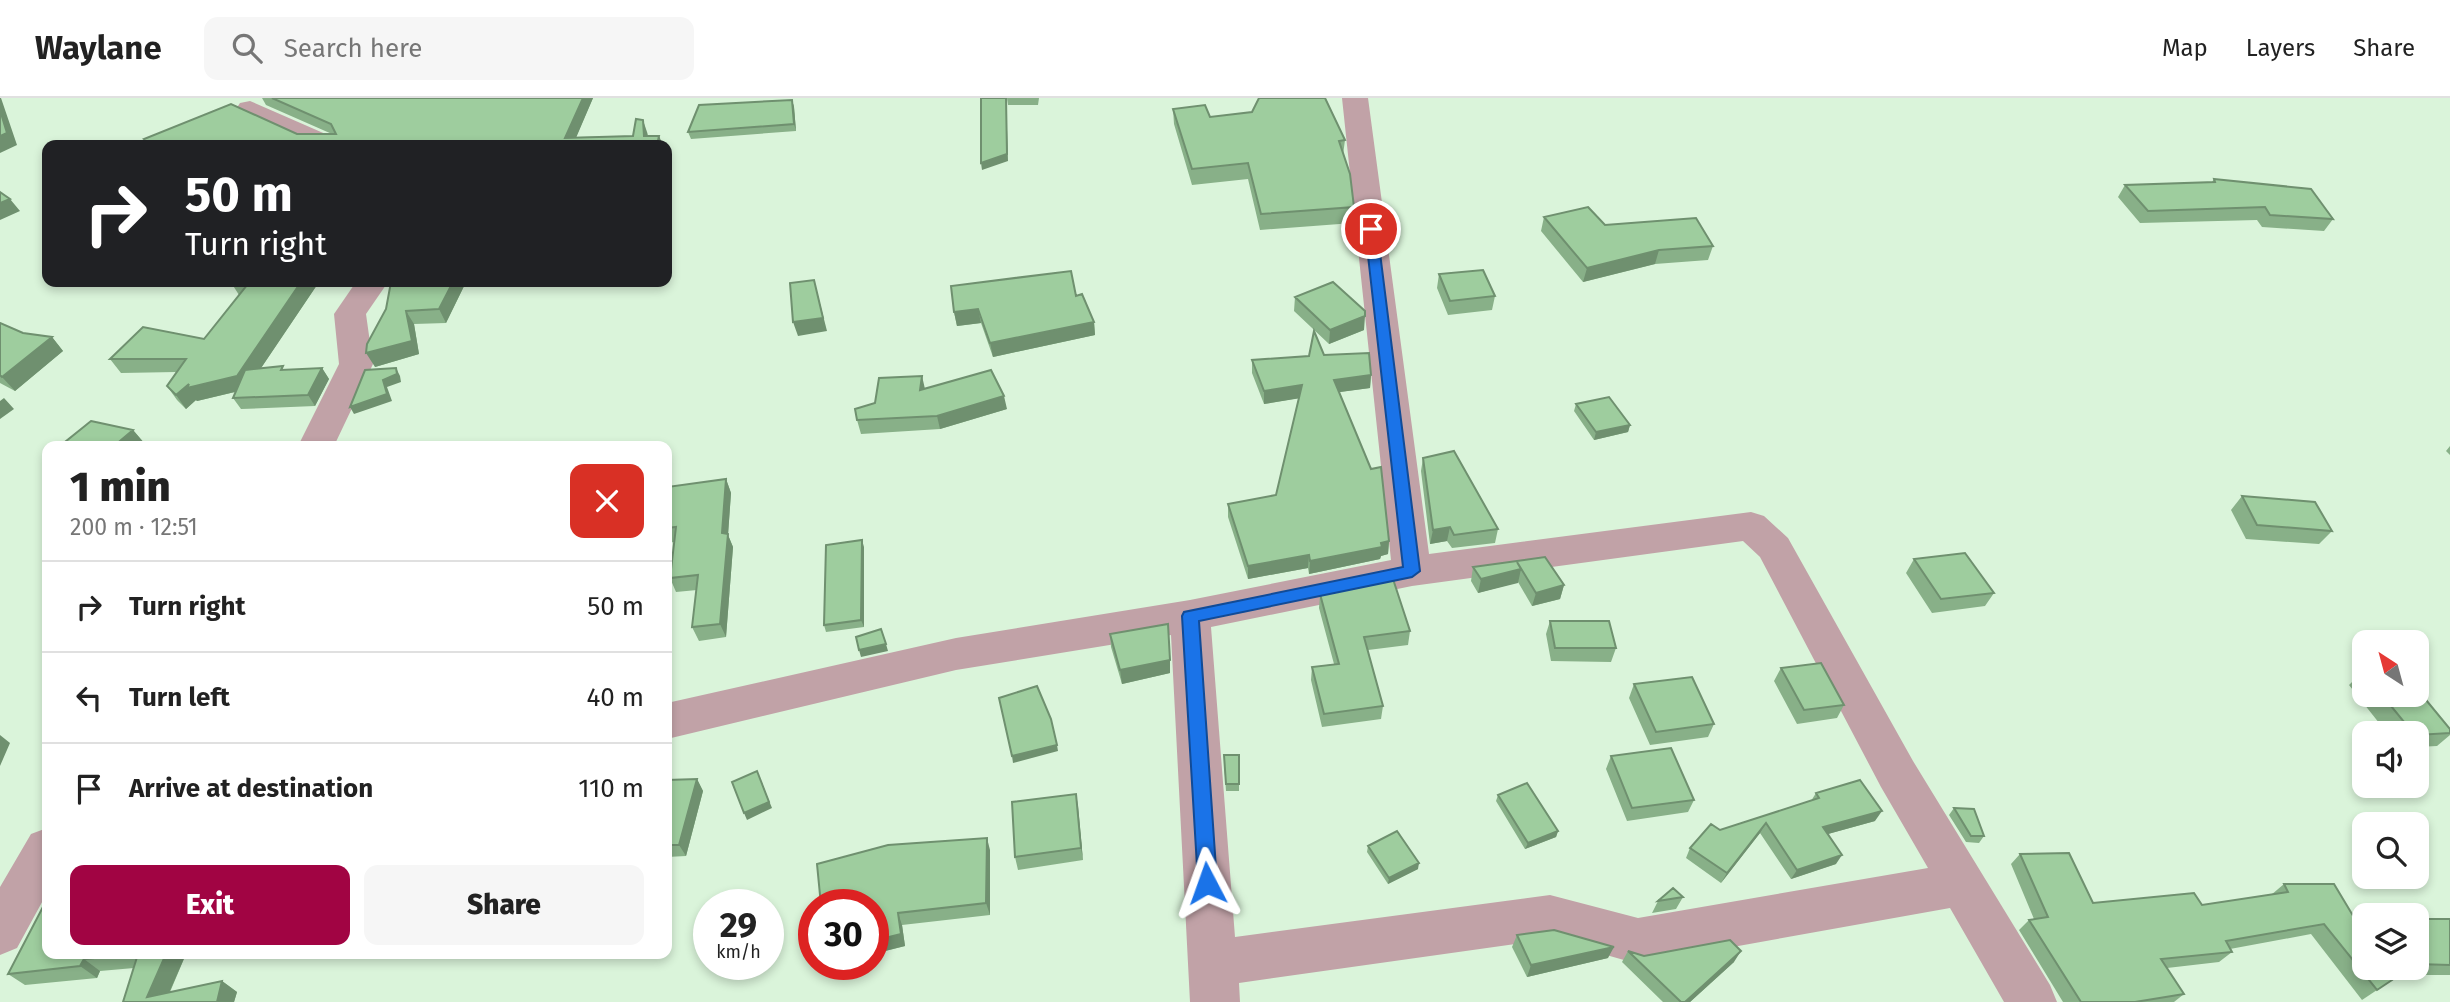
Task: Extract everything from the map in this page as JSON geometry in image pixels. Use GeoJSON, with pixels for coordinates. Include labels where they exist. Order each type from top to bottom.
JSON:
{"type":"FeatureCollection","features":[{"type":"Feature","properties":{"kind":"street"},"geometry":{"type":"LineString","coordinates":[[1355,98],[1412,571]]}},
{"type":"Feature","properties":{"kind":"street"},"geometry":{"type":"LineString","coordinates":[[250,109],[316,140]]}},
{"type":"Feature","properties":{"kind":"street"},"geometry":{"type":"LineString","coordinates":[[318,441],[356,364],[350,314],[369,287]]}},
{"type":"Feature","properties":{"kind":"street"},"geometry":{"type":"LineString","coordinates":[[672,720],[956,654],[1190,616],[1412,571],[1751,526],[1774,548],[1897,774],[2032,1002]]}},
{"type":"Feature","properties":{"kind":"street"},"geometry":{"type":"LineString","coordinates":[[1190,616],[1214,983],[1550,917],[1637,941],[1962,884]]}},
{"type":"Feature","properties":{"kind":"street"},"geometry":{"type":"LineString","coordinates":[[0,932],[42,858]]}},
{"type":"Feature","properties":{"kind":"building"},"geometry":{"type":"Polygon","coordinates":[[[272,98],[583,98],[565,138],[633,136],[636,119],[643,120],[644,136],[659,136],[658,140],[144,139],[231,104],[297,134],[336,134],[331,124],[272,98]]]}},
{"type":"Feature","properties":{"kind":"building"},"geometry":{"type":"Polygon","coordinates":[[[981,98],[1006,98],[1007,154],[981,163],[981,98]]]}},
{"type":"Feature","properties":{"kind":"building"},"geometry":{"type":"Polygon","coordinates":[[[1259,98],[1325,98],[1345,140],[1339,141],[1350,174],[1354,207],[1261,214],[1248,163],[1192,169],[1173,109],[1205,105],[1210,117],[1252,112],[1259,98]]]}},
{"type":"Feature","properties":{"kind":"building"},"geometry":{"type":"Polygon","coordinates":[[[792,100],[794,124],[688,132],[699,105],[792,100]]]}},
{"type":"Feature","properties":{"kind":"building"},"geometry":{"type":"Polygon","coordinates":[[[0,110],[7,133],[0,136],[0,110]]]}},
{"type":"Feature","properties":{"kind":"building"},"geometry":{"type":"Polygon","coordinates":[[[2214,179],[2311,189],[2333,219],[2270,215],[2265,207],[2148,211],[2125,185],[2215,182],[2214,179]]]}},
{"type":"Feature","properties":{"kind":"building"},"geometry":{"type":"Polygon","coordinates":[[[0,192],[10,199],[0,203],[0,192]]]}},
{"type":"Feature","properties":{"kind":"building"},"geometry":{"type":"Polygon","coordinates":[[[1588,207],[1605,225],[1696,218],[1713,246],[1659,250],[1587,268],[1544,217],[1588,207]]]}},
{"type":"Feature","properties":{"kind":"building"},"geometry":{"type":"Polygon","coordinates":[[[1483,270],[1495,296],[1450,301],[1439,274],[1483,270]]]}},
{"type":"Feature","properties":{"kind":"building"},"geometry":{"type":"Polygon","coordinates":[[[1071,271],[1076,296],[1082,294],[1094,322],[990,343],[978,309],[954,312],[951,286],[1071,271]]]}},
{"type":"Feature","properties":{"kind":"building"},"geometry":{"type":"Polygon","coordinates":[[[814,280],[823,318],[793,322],[790,283],[814,280]]]}},
{"type":"Feature","properties":{"kind":"building"},"geometry":{"type":"Polygon","coordinates":[[[1333,282],[1365,311],[1365,316],[1330,330],[1295,297],[1333,282]]]}},
{"type":"Feature","properties":{"kind":"building"},"geometry":{"type":"Polygon","coordinates":[[[245,287],[298,287],[237,376],[187,388],[189,384],[176,395],[167,386],[186,359],[110,359],[143,327],[204,339],[245,287]]]}},
{"type":"Feature","properties":{"kind":"building"},"geometry":{"type":"Polygon","coordinates":[[[390,287],[450,287],[439,309],[406,311],[412,341],[366,353],[367,344],[386,309],[390,287]]]}},
{"type":"Feature","properties":{"kind":"building"},"geometry":{"type":"Polygon","coordinates":[[[0,323],[23,333],[52,337],[2,377],[0,375],[0,323]]]}},
{"type":"Feature","properties":{"kind":"building"},"geometry":{"type":"Polygon","coordinates":[[[1314,331],[1324,355],[1369,353],[1371,375],[1334,380],[1371,469],[1381,467],[1389,541],[1381,543],[1382,547],[1310,561],[1309,555],[1248,566],[1228,504],[1276,495],[1302,385],[1264,391],[1252,360],[1309,356],[1314,331]]]}},
{"type":"Feature","properties":{"kind":"building"},"geometry":{"type":"Polygon","coordinates":[[[283,366],[281,370],[322,368],[308,395],[233,398],[245,370],[283,366]]]}},
{"type":"Feature","properties":{"kind":"building"},"geometry":{"type":"Polygon","coordinates":[[[396,368],[397,374],[383,380],[387,394],[350,407],[365,370],[396,368]]]}},
{"type":"Feature","properties":{"kind":"building"},"geometry":{"type":"Polygon","coordinates":[[[991,370],[1004,396],[937,416],[857,420],[855,409],[875,403],[879,378],[922,376],[920,390],[991,370]]]}},
{"type":"Feature","properties":{"kind":"building"},"geometry":{"type":"Polygon","coordinates":[[[1609,397],[1630,425],[1596,432],[1576,404],[1609,397]]]}},
{"type":"Feature","properties":{"kind":"building"},"geometry":{"type":"Polygon","coordinates":[[[91,421],[133,430],[120,441],[66,441],[91,421]]]}},
{"type":"Feature","properties":{"kind":"building"},"geometry":{"type":"Polygon","coordinates":[[[1454,451],[1498,529],[1454,535],[1450,527],[1433,530],[1423,458],[1454,451]]]}},
{"type":"Feature","properties":{"kind":"building"},"geometry":{"type":"Polygon","coordinates":[[[726,479],[722,533],[728,534],[720,624],[692,627],[698,575],[672,578],[676,527],[672,527],[672,486],[726,479]]]}},
{"type":"Feature","properties":{"kind":"building"},"geometry":{"type":"Polygon","coordinates":[[[2242,496],[2315,502],[2332,531],[2257,525],[2242,496]]]}},
{"type":"Feature","properties":{"kind":"building"},"geometry":{"type":"Polygon","coordinates":[[[862,540],[861,620],[824,625],[826,545],[862,540]]]}},
{"type":"Feature","properties":{"kind":"building"},"geometry":{"type":"Polygon","coordinates":[[[1965,553],[1994,593],[1941,599],[1914,559],[1965,553]]]}},
{"type":"Feature","properties":{"kind":"building"},"geometry":{"type":"Polygon","coordinates":[[[1545,557],[1564,585],[1536,593],[1517,562],[1521,569],[1481,579],[1473,567],[1545,557]]]}},
{"type":"Feature","properties":{"kind":"building"},"geometry":{"type":"Polygon","coordinates":[[[1393,579],[1410,631],[1364,637],[1383,706],[1324,714],[1312,667],[1339,664],[1320,594],[1393,579]]]}},
{"type":"Feature","properties":{"kind":"building"},"geometry":{"type":"Polygon","coordinates":[[[1550,621],[1609,621],[1616,648],[1555,648],[1550,621]]]}},
{"type":"Feature","properties":{"kind":"building"},"geometry":{"type":"Polygon","coordinates":[[[1168,624],[1170,660],[1120,670],[1110,634],[1168,624]]]}},
{"type":"Feature","properties":{"kind":"building"},"geometry":{"type":"Polygon","coordinates":[[[881,629],[886,644],[859,650],[856,637],[881,629]]]}},
{"type":"Feature","properties":{"kind":"building"},"geometry":{"type":"Polygon","coordinates":[[[1821,663],[1844,705],[1804,710],[1781,668],[1821,663]]]}},
{"type":"Feature","properties":{"kind":"building"},"geometry":{"type":"Polygon","coordinates":[[[1692,677],[1714,724],[1656,732],[1634,684],[1692,677]]]}},
{"type":"Feature","properties":{"kind":"building"},"geometry":{"type":"Polygon","coordinates":[[[1037,686],[1051,719],[1057,745],[1012,756],[999,698],[1037,686]]]}},
{"type":"Feature","properties":{"kind":"building"},"geometry":{"type":"Polygon","coordinates":[[[2429,704],[2450,729],[2450,733],[2429,734],[2429,721],[2403,721],[2392,707],[2429,707],[2429,704]]]}},
{"type":"Feature","properties":{"kind":"building"},"geometry":{"type":"Polygon","coordinates":[[[1671,748],[1694,800],[1632,808],[1611,756],[1671,748]]]}},
{"type":"Feature","properties":{"kind":"building"},"geometry":{"type":"Polygon","coordinates":[[[1224,755],[1239,755],[1239,784],[1226,784],[1224,755]]]}},
{"type":"Feature","properties":{"kind":"building"},"geometry":{"type":"Polygon","coordinates":[[[757,771],[769,802],[744,813],[732,782],[757,771]]]}},
{"type":"Feature","properties":{"kind":"building"},"geometry":{"type":"Polygon","coordinates":[[[697,779],[679,845],[672,845],[672,780],[697,779]]]}},
{"type":"Feature","properties":{"kind":"building"},"geometry":{"type":"Polygon","coordinates":[[[1860,780],[1882,811],[1823,827],[1842,855],[1797,870],[1766,823],[1727,873],[1690,848],[1711,824],[1720,830],[1819,798],[1816,793],[1860,780]]]}},
{"type":"Feature","properties":{"kind":"building"},"geometry":{"type":"Polygon","coordinates":[[[1527,783],[1558,831],[1528,843],[1498,795],[1527,783]]]}},
{"type":"Feature","properties":{"kind":"building"},"geometry":{"type":"Polygon","coordinates":[[[1076,794],[1081,848],[1015,857],[1012,802],[1076,794]]]}},
{"type":"Feature","properties":{"kind":"building"},"geometry":{"type":"Polygon","coordinates":[[[1954,808],[1974,809],[1984,836],[1971,836],[1954,808]]]}},
{"type":"Feature","properties":{"kind":"building"},"geometry":{"type":"Polygon","coordinates":[[[1397,831],[1419,863],[1389,878],[1368,846],[1397,831]]]}},
{"type":"Feature","properties":{"kind":"building"},"geometry":{"type":"Polygon","coordinates":[[[987,838],[986,903],[898,913],[901,934],[889,937],[889,889],[819,889],[817,864],[888,845],[987,838]]]}},
{"type":"Feature","properties":{"kind":"building"},"geometry":{"type":"Polygon","coordinates":[[[2069,853],[2093,903],[2194,893],[2202,905],[2288,892],[2284,884],[2334,884],[2352,914],[2352,959],[2324,924],[2226,941],[2232,952],[2161,959],[2184,994],[2135,1002],[2081,1002],[2029,920],[2048,917],[2020,854],[2069,853]]]}},
{"type":"Feature","properties":{"kind":"building"},"geometry":{"type":"Polygon","coordinates":[[[1673,888],[1683,897],[1658,901],[1673,888]]]}},
{"type":"Feature","properties":{"kind":"building"},"geometry":{"type":"Polygon","coordinates":[[[42,909],[42,959],[84,959],[80,966],[8,974],[42,909]]]}},
{"type":"Feature","properties":{"kind":"building"},"geometry":{"type":"Polygon","coordinates":[[[2429,919],[2450,919],[2450,965],[2429,964],[2429,919]]]}},
{"type":"Feature","properties":{"kind":"building"},"geometry":{"type":"Polygon","coordinates":[[[1554,930],[1614,947],[1531,965],[1517,935],[1554,930]]]}},
{"type":"Feature","properties":{"kind":"building"},"geometry":{"type":"Polygon","coordinates":[[[1730,940],[1741,951],[1685,1002],[1681,1002],[1628,951],[1644,956],[1730,940]]]}},
{"type":"Feature","properties":{"kind":"building"},"geometry":{"type":"Polygon","coordinates":[[[136,959],[164,959],[147,997],[222,981],[217,1002],[123,1002],[136,959]]]}},
{"type":"Feature","properties":{"kind":"building"},"geometry":{"type":"Polygon","coordinates":[[[2369,980],[2392,980],[2377,990],[2369,980]]]}},
{"type":"Feature","properties":{"kind":"route"},"geometry":{"type":"LineString","coordinates":[[1207,883],[1190,616],[1412,571],[1371,229]]}}]}
